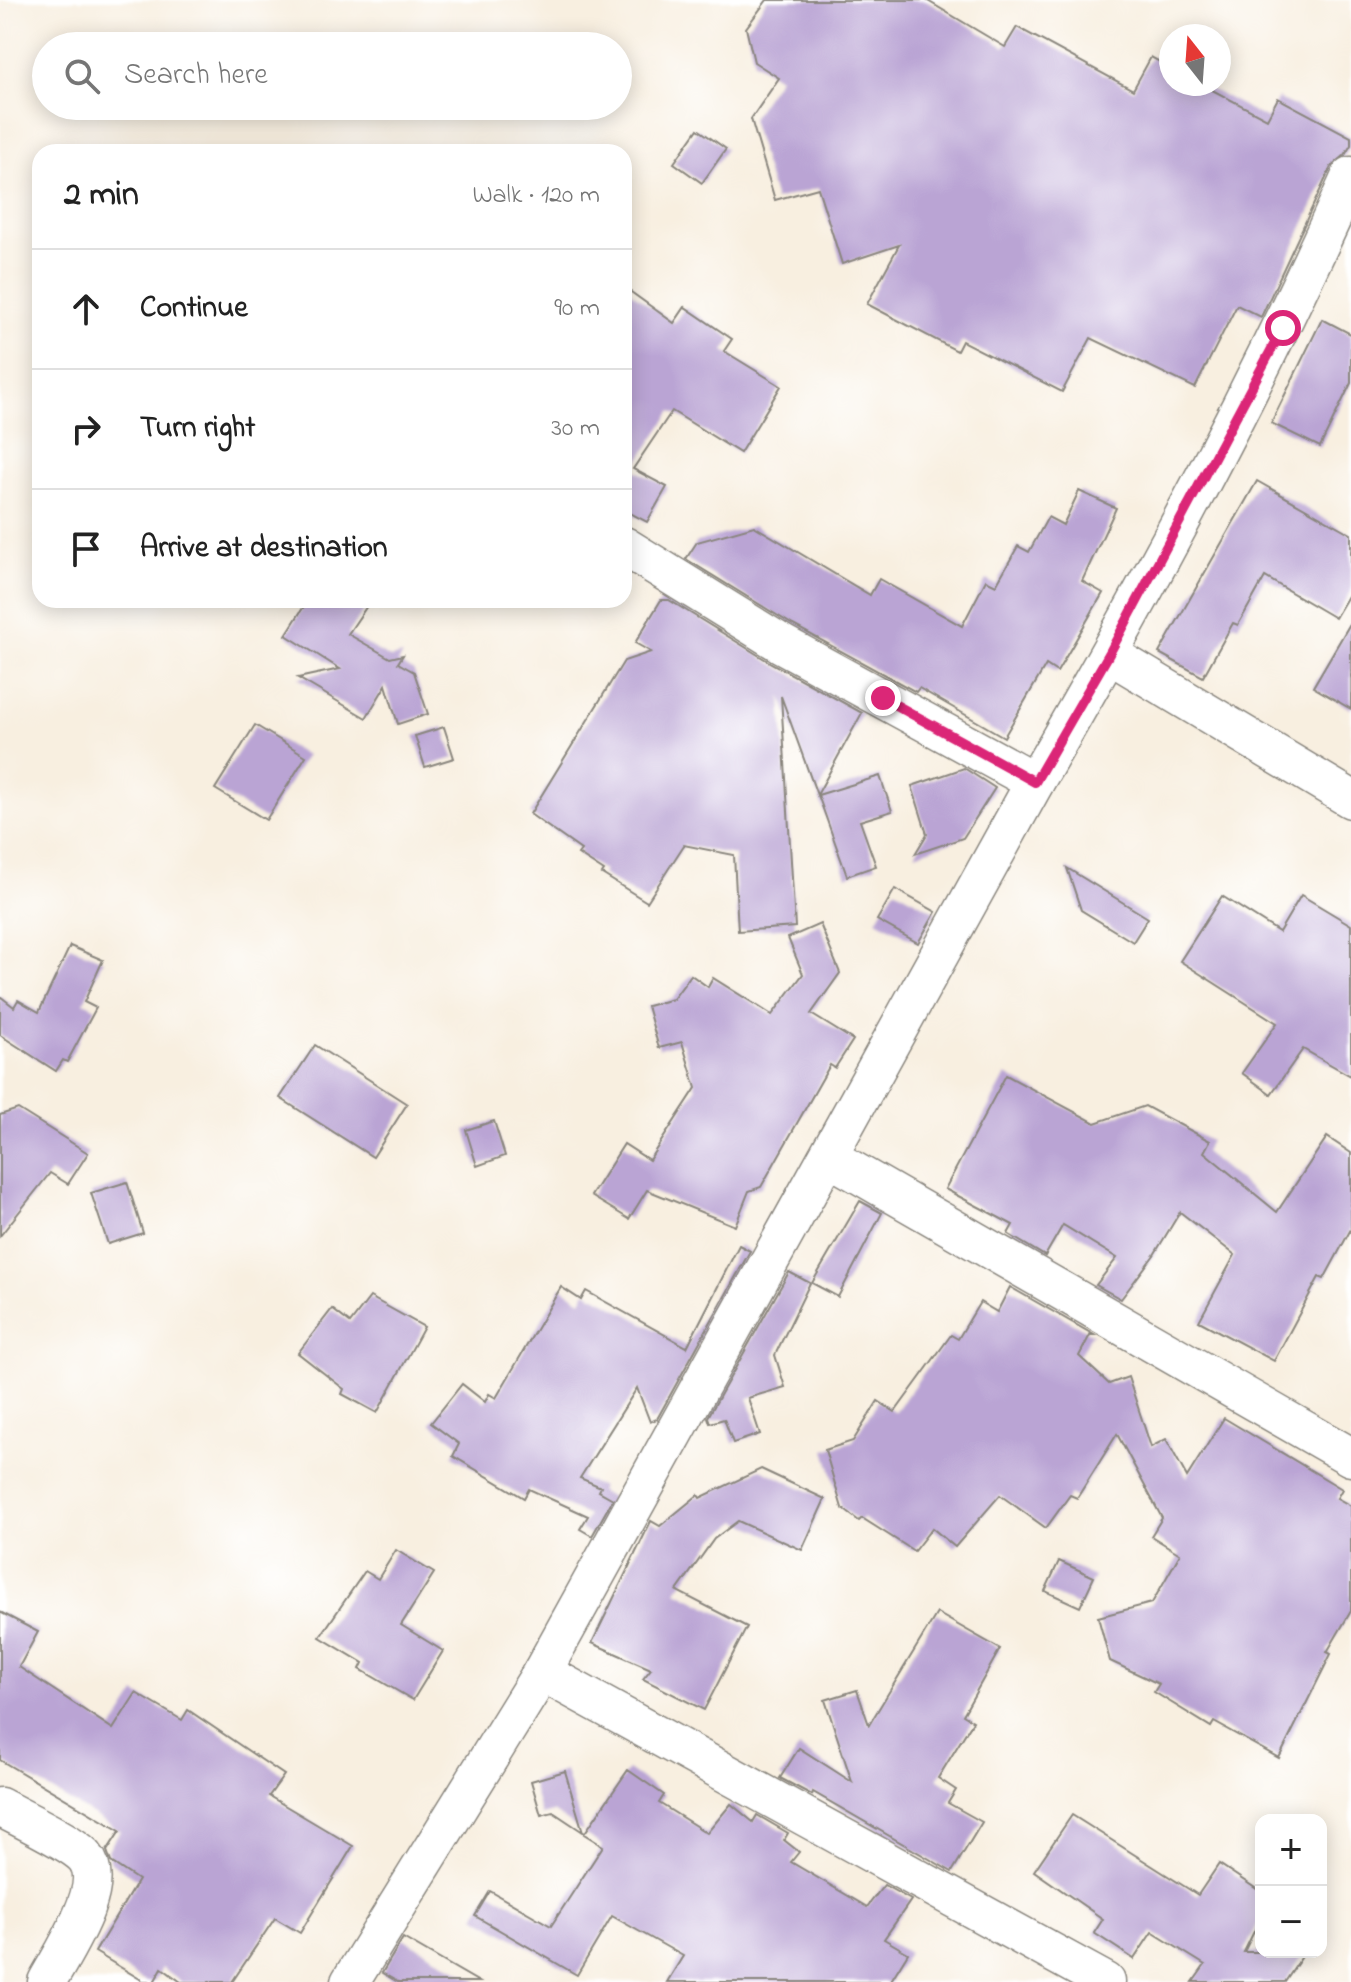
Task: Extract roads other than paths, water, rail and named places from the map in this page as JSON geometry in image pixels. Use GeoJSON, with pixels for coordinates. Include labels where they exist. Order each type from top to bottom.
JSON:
{"type":"FeatureCollection","features":[{"type":"Feature","properties":{"kind":"street"},"geometry":{"type":"LineString","coordinates":[[350,1982],[542,1672],[1109,654],[1283,328],[1351,176]]}},
{"type":"Feature","properties":{"kind":"street"},"geometry":{"type":"LineString","coordinates":[[632,551],[782,644],[1035,782]]}},
{"type":"Feature","properties":{"kind":"street"},"geometry":{"type":"LineString","coordinates":[[1109,654],[1351,799]]}},
{"type":"Feature","properties":{"kind":"street"},"geometry":{"type":"LineString","coordinates":[[829,1157],[1351,1457]]}},
{"type":"Feature","properties":{"kind":"street"},"geometry":{"type":"LineString","coordinates":[[542,1672],[1106,1982]]}},
{"type":"Feature","properties":{"kind":"street"},"geometry":{"type":"LineString","coordinates":[[0,1807],[84,1856],[93,1874],[92,1895],[47,1982]]}}]}
